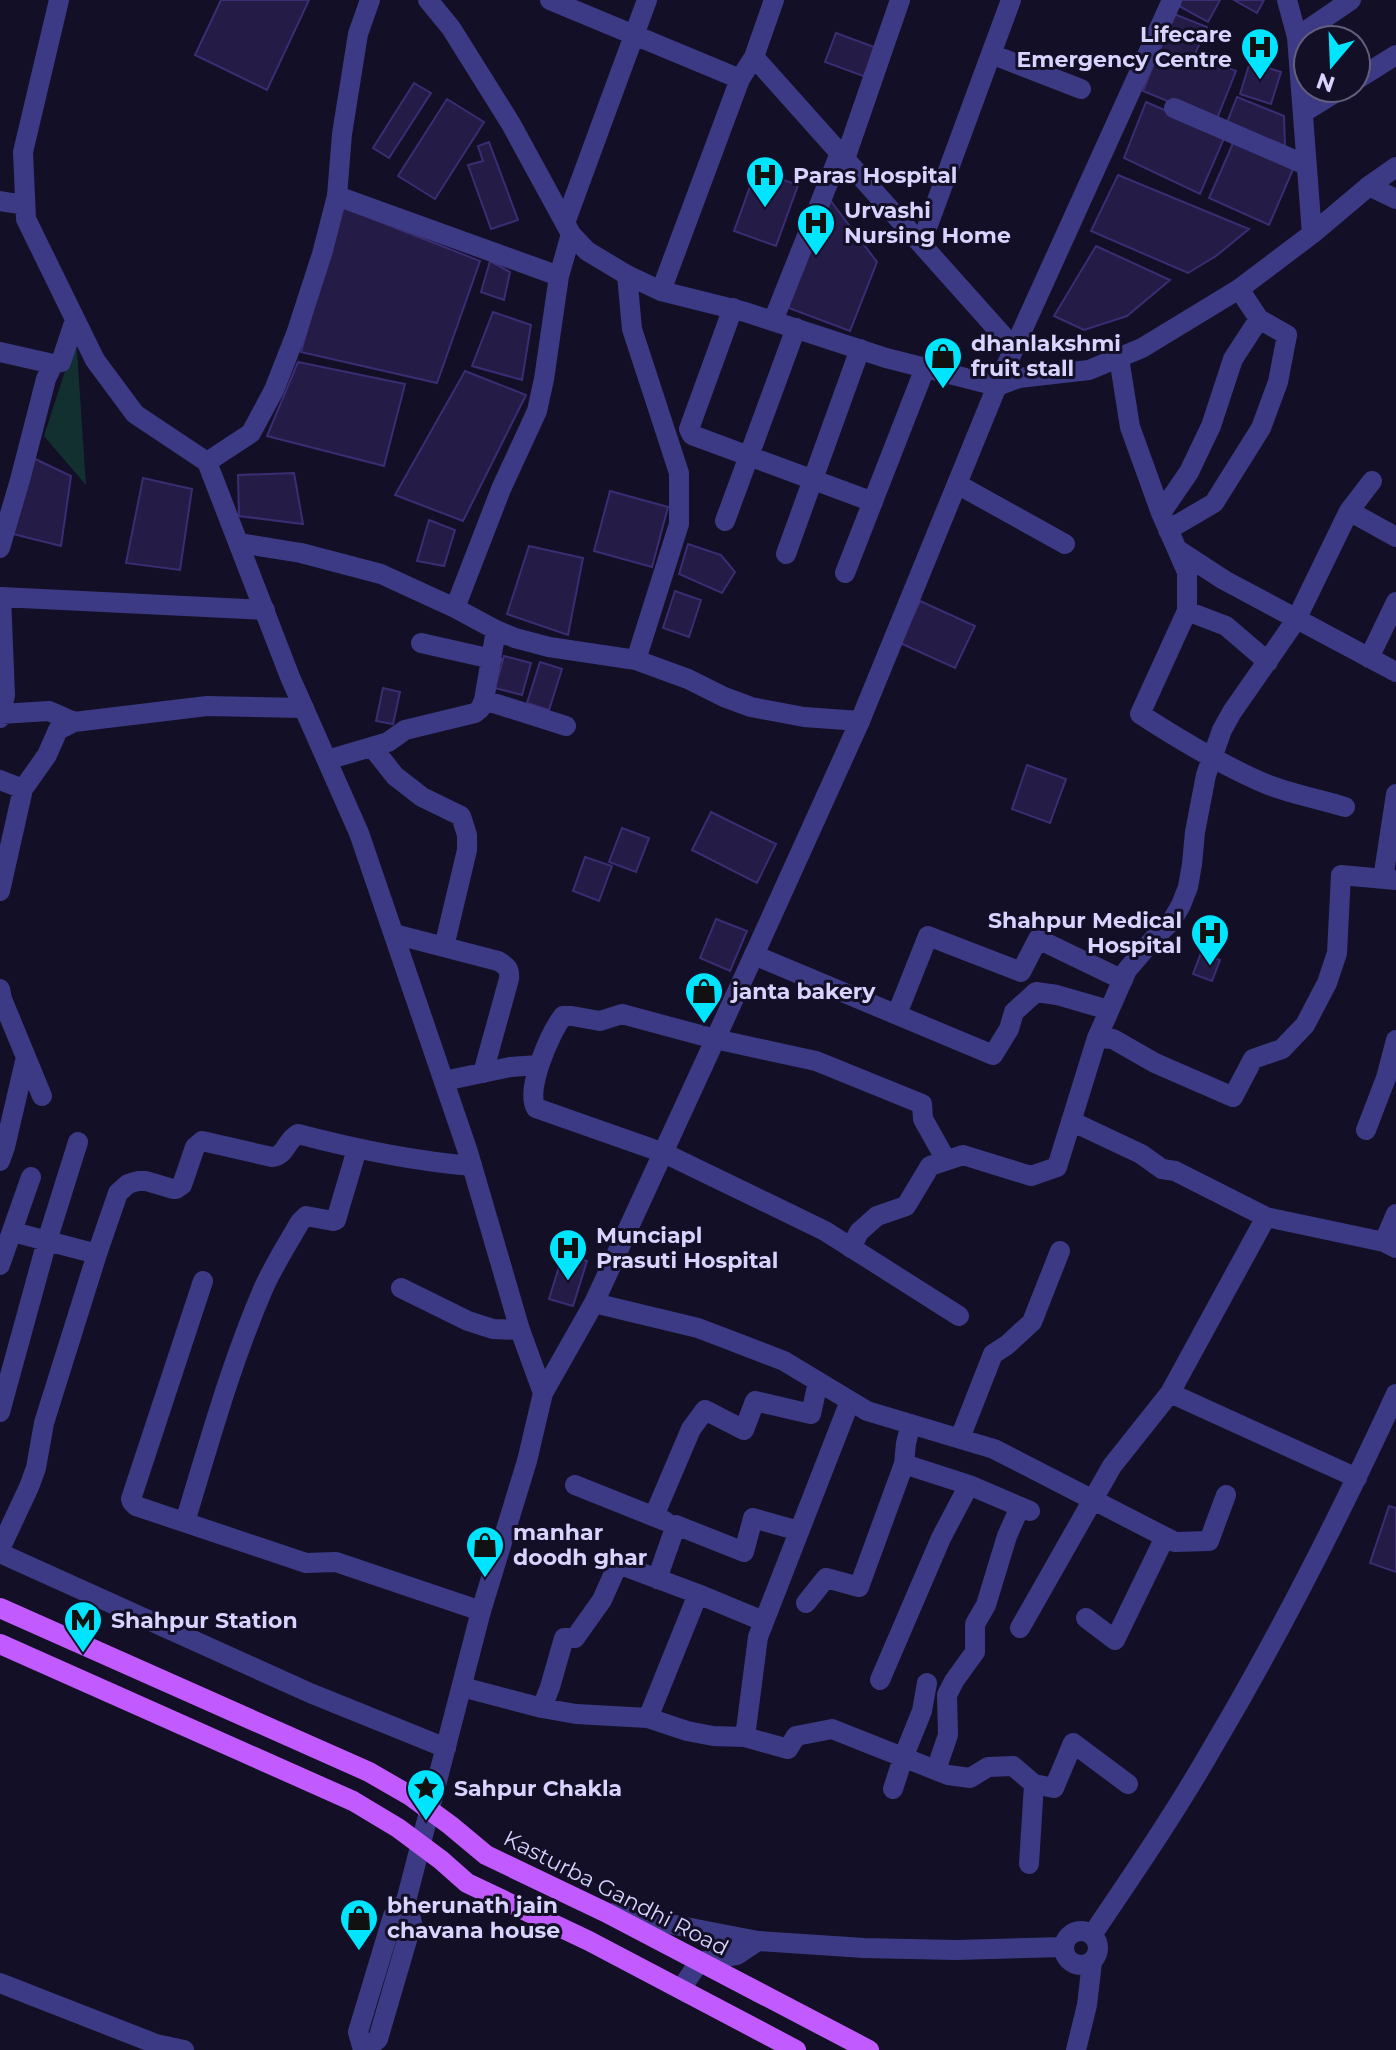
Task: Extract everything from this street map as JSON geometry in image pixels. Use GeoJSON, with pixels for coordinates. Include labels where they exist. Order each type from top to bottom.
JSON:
{"type":"FeatureCollection","features":[{"type":"Feature","properties":{"kind":"main road","name":"Kasturba Gandhi Road"},"geometry":{"type":"LineString","coordinates":[[0,1608],[369,1772],[409,1795],[486,1855],[605,1912],[869,2050]]}},
{"type":"Feature","properties":{"kind":"main road"},"geometry":{"type":"LineString","coordinates":[[0,1644],[353,1801],[421,1845],[467,1883],[589,1941],[796,2050]]}},
{"type":"Feature","properties":{"kind":"street"},"geometry":{"type":"LineString","coordinates":[[59,0],[23,152],[26,219],[95,360],[135,414],[207,462],[304,708],[359,833],[472,1166],[520,1330],[543,1393]]}},
{"type":"Feature","properties":{"kind":"street"},"geometry":{"type":"LineString","coordinates":[[207,462],[251,433],[274,390],[322,254],[337,196],[342,134],[358,34],[370,0]]}},
{"type":"Feature","properties":{"kind":"street"},"geometry":{"type":"LineString","coordinates":[[428,0],[451,28],[511,124],[568,228],[587,251],[661,291],[733,308],[860,349],[997,386],[1019,378],[1089,370],[1142,348],[1239,289],[1396,167]]}},
{"type":"Feature","properties":{"kind":"street"},"geometry":{"type":"LineString","coordinates":[[550,0],[740,79]]}},
{"type":"Feature","properties":{"kind":"street"},"geometry":{"type":"LineString","coordinates":[[455,608],[501,489],[537,411],[568,228],[647,0]]}},
{"type":"Feature","properties":{"kind":"street"},"geometry":{"type":"LineString","coordinates":[[661,291],[740,79],[754,57],[774,0]]}},
{"type":"Feature","properties":{"kind":"street"},"geometry":{"type":"LineString","coordinates":[[773,321],[842,156],[900,0]]}},
{"type":"Feature","properties":{"kind":"street"},"geometry":{"type":"LineString","coordinates":[[921,244],[1011,0]]}},
{"type":"Feature","properties":{"kind":"street"},"geometry":{"type":"LineString","coordinates":[[364,2050],[378,2039],[412,1923],[406,1901],[481,1611],[527,1461],[543,1393],[594,1303],[860,721],[997,386],[1172,0]]}},
{"type":"Feature","properties":{"kind":"street"},"geometry":{"type":"LineString","coordinates":[[1287,0],[1293,24]]}},
{"type":"Feature","properties":{"kind":"street"},"geometry":{"type":"LineString","coordinates":[[1316,24],[1351,0]]}},
{"type":"Feature","properties":{"kind":"street"},"geometry":{"type":"LineString","coordinates":[[991,54],[1081,89]]}},
{"type":"Feature","properties":{"kind":"street"},"geometry":{"type":"LineString","coordinates":[[1372,70],[1396,55]]}},
{"type":"Feature","properties":{"kind":"street"},"geometry":{"type":"LineString","coordinates":[[754,57],[1014,348]]}},
{"type":"Feature","properties":{"kind":"street"},"geometry":{"type":"LineString","coordinates":[[1303,104],[1312,234]]}},
{"type":"Feature","properties":{"kind":"street"},"geometry":{"type":"LineString","coordinates":[[1304,112],[1317,104]]}},
{"type":"Feature","properties":{"kind":"street"},"geometry":{"type":"LineString","coordinates":[[1174,108],[1306,165]]}},
{"type":"Feature","properties":{"kind":"street"},"geometry":{"type":"LineString","coordinates":[[1369,186],[1396,199]]}},
{"type":"Feature","properties":{"kind":"street"},"geometry":{"type":"LineString","coordinates":[[337,196],[559,276]]}},
{"type":"Feature","properties":{"kind":"street"},"geometry":{"type":"LineString","coordinates":[[0,201],[25,205]]}},
{"type":"Feature","properties":{"kind":"street"},"geometry":{"type":"LineString","coordinates":[[627,275],[632,329],[679,473],[679,524],[636,660]]}},
{"type":"Feature","properties":{"kind":"street"},"geometry":{"type":"LineString","coordinates":[[1165,522],[1214,503],[1261,428],[1278,382],[1287,335],[1259,319],[1239,289]]}},
{"type":"Feature","properties":{"kind":"street"},"geometry":{"type":"LineString","coordinates":[[733,308],[689,429],[695,437],[873,502]]}},
{"type":"Feature","properties":{"kind":"street"},"geometry":{"type":"LineString","coordinates":[[1165,522],[1211,426],[1233,359],[1259,319]]}},
{"type":"Feature","properties":{"kind":"street"},"geometry":{"type":"LineString","coordinates":[[0,352],[53,364],[61,362],[75,320]]}},
{"type":"Feature","properties":{"kind":"street"},"geometry":{"type":"LineString","coordinates":[[725,521],[796,328]]}},
{"type":"Feature","properties":{"kind":"street"},"geometry":{"type":"LineString","coordinates":[[786,554],[860,349]]}},
{"type":"Feature","properties":{"kind":"street"},"geometry":{"type":"LineString","coordinates":[[1119,358],[1130,427],[1187,572],[1187,611],[1140,714],[1212,757],[1270,785],[1345,807]]}},
{"type":"Feature","properties":{"kind":"street"},"geometry":{"type":"LineString","coordinates":[[0,548],[46,379],[53,364]]}},
{"type":"Feature","properties":{"kind":"street"},"geometry":{"type":"LineString","coordinates":[[845,573],[925,368]]}},
{"type":"Feature","properties":{"kind":"street"},"geometry":{"type":"LineString","coordinates":[[851,1248],[859,1232],[877,1216],[906,1206],[930,1166],[963,1155],[1031,1176],[1057,1167],[1097,1038],[1127,970],[1171,922],[1188,887],[1201,799],[1222,730],[1296,620],[1349,511],[1372,481]]}},
{"type":"Feature","properties":{"kind":"street"},"geometry":{"type":"LineString","coordinates":[[957,484],[1065,544]]}},
{"type":"Feature","properties":{"kind":"street"},"geometry":{"type":"LineString","coordinates":[[1349,511],[1396,537]]}},
{"type":"Feature","properties":{"kind":"street"},"geometry":{"type":"LineString","coordinates":[[239,543],[301,553],[381,574],[515,638],[549,647],[636,660],[751,707],[804,717],[860,721]]}},
{"type":"Feature","properties":{"kind":"street"},"geometry":{"type":"LineString","coordinates":[[1178,550],[1224,580],[1396,672]]}},
{"type":"Feature","properties":{"kind":"street"},"geometry":{"type":"LineString","coordinates":[[74,722],[49,711],[0,715],[5,695],[1,599],[265,610]]}},
{"type":"Feature","properties":{"kind":"street"},"geometry":{"type":"LineString","coordinates":[[1369,658],[1396,602]]}},
{"type":"Feature","properties":{"kind":"street"},"geometry":{"type":"LineString","coordinates":[[1187,611],[1226,626],[1268,662]]}},
{"type":"Feature","properties":{"kind":"street"},"geometry":{"type":"LineString","coordinates":[[327,760],[388,742],[405,730],[475,713],[484,700],[496,630]]}},
{"type":"Feature","properties":{"kind":"street"},"geometry":{"type":"LineString","coordinates":[[421,643],[492,659]]}},
{"type":"Feature","properties":{"kind":"street"},"geometry":{"type":"LineString","coordinates":[[484,700],[566,726]]}},
{"type":"Feature","properties":{"kind":"street"},"geometry":{"type":"LineString","coordinates":[[0,891],[23,789],[47,755],[58,730],[74,722],[207,706],[304,708]]}},
{"type":"Feature","properties":{"kind":"street"},"geometry":{"type":"LineString","coordinates":[[372,747],[395,776],[422,797],[461,816],[467,835],[467,850],[444,947]]}},
{"type":"Feature","properties":{"kind":"street"},"geometry":{"type":"LineString","coordinates":[[0,780],[23,789]]}},
{"type":"Feature","properties":{"kind":"street"},"geometry":{"type":"LineString","coordinates":[[1097,1038],[1113,1039],[1155,1063],[1233,1097],[1253,1059],[1282,1049],[1305,1025],[1327,983],[1337,953],[1341,875],[1389,880],[1396,794]]}},
{"type":"Feature","properties":{"kind":"street"},"geometry":{"type":"LineString","coordinates":[[394,934],[507,966],[509,979],[483,1073]]}},
{"type":"Feature","properties":{"kind":"street"},"geometry":{"type":"LineString","coordinates":[[897,1014],[928,936],[1021,972],[1038,939],[1123,980]]}},
{"type":"Feature","properties":{"kind":"street"},"geometry":{"type":"LineString","coordinates":[[754,955],[993,1055],[1009,1029],[1014,1012],[1036,992],[1109,1010]]}},
{"type":"Feature","properties":{"kind":"street"},"geometry":{"type":"LineString","coordinates":[[0,989],[8,1032],[26,1057],[42,1096]]}},
{"type":"Feature","properties":{"kind":"street"},"geometry":{"type":"LineString","coordinates":[[946,1160],[923,1119],[922,1104],[816,1061],[622,1014],[600,1021],[563,1016],[539,1065],[532,1099],[536,1108],[664,1153],[825,1231],[959,1316]]}},
{"type":"Feature","properties":{"kind":"street"},"geometry":{"type":"LineString","coordinates":[[1366,1130],[1386,1078],[1396,1040]]}},
{"type":"Feature","properties":{"kind":"street"},"geometry":{"type":"LineString","coordinates":[[0,1161],[26,1057]]}},
{"type":"Feature","properties":{"kind":"street"},"geometry":{"type":"LineString","coordinates":[[444,1081],[510,1067],[539,1065]]}},
{"type":"Feature","properties":{"kind":"street"},"geometry":{"type":"LineString","coordinates":[[1071,1121],[1141,1154],[1162,1169],[1175,1171],[1266,1217],[1390,1245],[1396,1214]]}},
{"type":"Feature","properties":{"kind":"street"},"geometry":{"type":"LineString","coordinates":[[446,1748],[310,1693],[0,1551],[36,1468],[44,1423],[97,1254],[118,1193],[128,1184],[146,1181],[179,1188],[195,1147],[202,1141],[272,1157],[281,1154],[291,1138],[298,1134],[357,1149],[441,1164],[472,1166]]}},
{"type":"Feature","properties":{"kind":"street"},"geometry":{"type":"LineString","coordinates":[[0,1412],[78,1142]]}},
{"type":"Feature","properties":{"kind":"street"},"geometry":{"type":"LineString","coordinates":[[185,1522],[221,1406],[266,1283],[306,1216],[336,1220],[357,1149]]}},
{"type":"Feature","properties":{"kind":"street"},"geometry":{"type":"LineString","coordinates":[[0,1265],[31,1177]]}},
{"type":"Feature","properties":{"kind":"street"},"geometry":{"type":"LineString","coordinates":[[1020,1628],[1112,1466],[1170,1393],[1266,1217]]}},
{"type":"Feature","properties":{"kind":"street"},"geometry":{"type":"LineString","coordinates":[[13,1232],[97,1254]]}},
{"type":"Feature","properties":{"kind":"street"},"geometry":{"type":"LineString","coordinates":[[960,1438],[993,1354],[1032,1322],[1060,1251]]}},
{"type":"Feature","properties":{"kind":"street"},"geometry":{"type":"LineString","coordinates":[[203,1281],[132,1502],[136,1506],[306,1563],[336,1562],[481,1611]]}},
{"type":"Feature","properties":{"kind":"street"},"geometry":{"type":"LineString","coordinates":[[401,1288],[468,1321],[493,1329],[520,1330]]}},
{"type":"Feature","properties":{"kind":"street"},"geometry":{"type":"LineString","coordinates":[[594,1303],[698,1328],[784,1361],[867,1411],[994,1449],[1175,1542],[1209,1541],[1226,1495]]}},
{"type":"Feature","properties":{"kind":"street"},"geometry":{"type":"LineString","coordinates":[[654,1516],[691,1429],[705,1410],[744,1430],[755,1401],[811,1414],[818,1382]]}},
{"type":"Feature","properties":{"kind":"street"},"geometry":{"type":"LineString","coordinates":[[1170,1393],[1357,1478]]}},
{"type":"Feature","properties":{"kind":"street"},"geometry":{"type":"LineString","coordinates":[[1092,1935],[1153,1845],[1214,1746],[1280,1627],[1357,1478],[1396,1394]]}},
{"type":"Feature","properties":{"kind":"street"},"geometry":{"type":"LineString","coordinates":[[745,1737],[758,1637],[763,1621],[850,1401]]}},
{"type":"Feature","properties":{"kind":"street"},"geometry":{"type":"LineString","coordinates":[[806,1603],[826,1578],[859,1587],[904,1464],[911,1424]]}},
{"type":"Feature","properties":{"kind":"street"},"geometry":{"type":"LineString","coordinates":[[904,1464],[969,1485],[1025,1509],[1007,1536],[986,1605],[975,1624],[975,1652],[947,1695],[948,1735],[936,1770]]}},
{"type":"Feature","properties":{"kind":"street"},"geometry":{"type":"LineString","coordinates":[[575,1485],[744,1552],[753,1518],[799,1531]]}},
{"type":"Feature","properties":{"kind":"street"},"geometry":{"type":"LineString","coordinates":[[880,1680],[941,1538],[969,1485]]}},
{"type":"Feature","properties":{"kind":"street"},"geometry":{"type":"LineString","coordinates":[[657,1579],[676,1525]]}},
{"type":"Feature","properties":{"kind":"street"},"geometry":{"type":"LineString","coordinates":[[1086,1618],[1115,1640],[1165,1537]]}},
{"type":"Feature","properties":{"kind":"street"},"geometry":{"type":"LineString","coordinates":[[542,1708],[564,1638],[575,1638],[602,1600],[618,1564],[763,1621]]}},
{"type":"Feature","properties":{"kind":"street"},"geometry":{"type":"LineString","coordinates":[[648,1718],[698,1594]]}},
{"type":"Feature","properties":{"kind":"street"},"geometry":{"type":"LineString","coordinates":[[893,1789],[922,1711],[927,1683]]}},
{"type":"Feature","properties":{"kind":"street"},"geometry":{"type":"LineString","coordinates":[[462,1687],[542,1708],[576,1714],[648,1718],[687,1731],[745,1737],[788,1749],[796,1736],[832,1729],[948,1775],[970,1778],[988,1767],[1013,1766],[1034,1784],[1054,1788],[1073,1743],[1128,1784]]}},
{"type":"Feature","properties":{"kind":"street"},"geometry":{"type":"LineString","coordinates":[[1029,1864],[1034,1784]]}},
{"type":"Feature","properties":{"kind":"street"},"geometry":{"type":"LineString","coordinates":[[605,1912],[758,1941],[956,1950],[1063,1947]]}},
{"type":"Feature","properties":{"kind":"street"},"geometry":{"type":"LineString","coordinates":[[1076,2050],[1098,1945],[1092,1935],[1082,1931],[1071,1933],[1063,1947],[1066,1957],[1075,1964],[1092,1962]]}},
{"type":"Feature","properties":{"kind":"street"},"geometry":{"type":"LineString","coordinates":[[681,1989],[699,1962],[737,1955],[758,1941]]}},
{"type":"Feature","properties":{"kind":"street"},"geometry":{"type":"LineString","coordinates":[[0,1983],[156,2044],[184,2050]]}},
{"type":"Feature","properties":{"kind":"street"},"geometry":{"type":"LineString","coordinates":[[0,1998],[136,2050]]}},
{"type":"Feature","properties":{"kind":"green space"},"geometry":{"type":"Polygon","coordinates":[[[76,337],[86,485],[44,436],[76,337]]]}},
{"type":"Feature","properties":{"kind":"building"},"geometry":{"type":"Polygon","coordinates":[[[221,0],[309,0],[267,90],[195,55],[221,0]]]}},
{"type":"Feature","properties":{"kind":"building"},"geometry":{"type":"Polygon","coordinates":[[[1179,0],[1220,0],[1208,22],[1177,5],[1179,0]]]}},
{"type":"Feature","properties":{"kind":"building"},"geometry":{"type":"Polygon","coordinates":[[[1234,0],[1264,0],[1257,13],[1234,0]]]}},
{"type":"Feature","properties":{"kind":"building"},"geometry":{"type":"Polygon","coordinates":[[[1174,14],[1207,27],[1195,54],[1236,71],[1216,121],[1143,91],[1174,14]]]}},
{"type":"Feature","properties":{"kind":"building"},"geometry":{"type":"Polygon","coordinates":[[[836,33],[877,48],[866,77],[825,62],[836,33]]]}},
{"type":"Feature","properties":{"kind":"building"},"geometry":{"type":"Polygon","coordinates":[[[1250,62],[1281,72],[1271,104],[1240,94],[1250,62]]]}},
{"type":"Feature","properties":{"kind":"building"},"geometry":{"type":"Polygon","coordinates":[[[414,83],[431,93],[389,158],[373,148],[414,83]]]}},
{"type":"Feature","properties":{"kind":"building"},"geometry":{"type":"Polygon","coordinates":[[[1237,97],[1284,116],[1285,148],[1226,125],[1237,97]]]}},
{"type":"Feature","properties":{"kind":"building"},"geometry":{"type":"Polygon","coordinates":[[[447,99],[484,122],[435,199],[398,176],[447,99]]]}},
{"type":"Feature","properties":{"kind":"building"},"geometry":{"type":"Polygon","coordinates":[[[1146,102],[1225,136],[1200,194],[1124,158],[1146,102]]]}},
{"type":"Feature","properties":{"kind":"building"},"geometry":{"type":"Polygon","coordinates":[[[1234,141],[1294,167],[1269,225],[1209,198],[1234,141]]]}},
{"type":"Feature","properties":{"kind":"building"},"geometry":{"type":"Polygon","coordinates":[[[489,142],[518,220],[491,229],[468,165],[483,161],[478,146],[489,142]]]}},
{"type":"Feature","properties":{"kind":"building"},"geometry":{"type":"Polygon","coordinates":[[[756,170],[798,185],[776,246],[734,231],[756,170]]]}},
{"type":"Feature","properties":{"kind":"building"},"geometry":{"type":"Polygon","coordinates":[[[1118,175],[1249,229],[1216,256],[1188,273],[1091,231],[1118,175]]]}},
{"type":"Feature","properties":{"kind":"building"},"geometry":{"type":"Polygon","coordinates":[[[827,196],[877,262],[850,331],[786,307],[827,196]]]}},
{"type":"Feature","properties":{"kind":"building"},"geometry":{"type":"Polygon","coordinates":[[[342,207],[480,261],[437,383],[301,352],[342,207]]]}},
{"type":"Feature","properties":{"kind":"building"},"geometry":{"type":"Polygon","coordinates":[[[1096,246],[1170,280],[1127,316],[1084,330],[1054,316],[1096,246]]]}},
{"type":"Feature","properties":{"kind":"building"},"geometry":{"type":"Polygon","coordinates":[[[490,261],[510,272],[504,300],[481,292],[490,261]]]}},
{"type":"Feature","properties":{"kind":"building"},"geometry":{"type":"Polygon","coordinates":[[[493,312],[531,325],[522,380],[472,366],[493,312]]]}},
{"type":"Feature","properties":{"kind":"building"},"geometry":{"type":"Polygon","coordinates":[[[298,362],[405,384],[384,466],[267,436],[298,362]]]}},
{"type":"Feature","properties":{"kind":"building"},"geometry":{"type":"Polygon","coordinates":[[[465,371],[526,395],[463,521],[395,495],[465,371]]]}},
{"type":"Feature","properties":{"kind":"building"},"geometry":{"type":"Polygon","coordinates":[[[33,458],[71,476],[61,546],[13,534],[33,458]]]}},
{"type":"Feature","properties":{"kind":"building"},"geometry":{"type":"Polygon","coordinates":[[[294,473],[303,524],[239,516],[238,475],[294,473]]]}},
{"type":"Feature","properties":{"kind":"building"},"geometry":{"type":"Polygon","coordinates":[[[143,478],[192,489],[180,570],[126,563],[143,478]]]}},
{"type":"Feature","properties":{"kind":"building"},"geometry":{"type":"Polygon","coordinates":[[[610,491],[668,507],[652,567],[594,551],[610,491]]]}},
{"type":"Feature","properties":{"kind":"building"},"geometry":{"type":"Polygon","coordinates":[[[429,520],[455,530],[444,566],[417,561],[429,520]]]}},
{"type":"Feature","properties":{"kind":"building"},"geometry":{"type":"Polygon","coordinates":[[[688,544],[721,555],[735,572],[722,593],[679,574],[688,544]]]}},
{"type":"Feature","properties":{"kind":"building"},"geometry":{"type":"Polygon","coordinates":[[[529,546],[583,558],[568,635],[507,614],[529,546]]]}},
{"type":"Feature","properties":{"kind":"building"},"geometry":{"type":"Polygon","coordinates":[[[675,591],[701,600],[689,637],[663,628],[675,591]]]}},
{"type":"Feature","properties":{"kind":"building"},"geometry":{"type":"Polygon","coordinates":[[[920,601],[975,626],[955,668],[900,643],[920,601]]]}},
{"type":"Feature","properties":{"kind":"building"},"geometry":{"type":"Polygon","coordinates":[[[504,656],[531,663],[522,695],[495,688],[504,656]]]}},
{"type":"Feature","properties":{"kind":"building"},"geometry":{"type":"Polygon","coordinates":[[[540,662],[562,669],[549,710],[527,703],[540,662]]]}},
{"type":"Feature","properties":{"kind":"building"},"geometry":{"type":"Polygon","coordinates":[[[383,688],[400,692],[393,724],[376,721],[383,688]]]}},
{"type":"Feature","properties":{"kind":"building"},"geometry":{"type":"Polygon","coordinates":[[[1027,765],[1066,779],[1050,823],[1012,809],[1027,765]]]}},
{"type":"Feature","properties":{"kind":"building"},"geometry":{"type":"Polygon","coordinates":[[[711,812],[776,844],[757,883],[692,850],[711,812]]]}},
{"type":"Feature","properties":{"kind":"building"},"geometry":{"type":"Polygon","coordinates":[[[622,828],[649,838],[636,872],[609,862],[622,828]]]}},
{"type":"Feature","properties":{"kind":"building"},"geometry":{"type":"Polygon","coordinates":[[[585,857],[612,866],[599,901],[573,891],[585,857]]]}},
{"type":"Feature","properties":{"kind":"building"},"geometry":{"type":"Polygon","coordinates":[[[716,919],[747,931],[730,971],[700,958],[716,919]]]}},
{"type":"Feature","properties":{"kind":"building"},"geometry":{"type":"Polygon","coordinates":[[[1201,953],[1220,960],[1212,981],[1193,974],[1201,953]]]}},
{"type":"Feature","properties":{"kind":"building"},"geometry":{"type":"Polygon","coordinates":[[[563,1254],[587,1261],[573,1306],[549,1299],[563,1254]]]}},
{"type":"Feature","properties":{"kind":"building"},"geometry":{"type":"Polygon","coordinates":[[[1389,1506],[1396,1508],[1396,1572],[1370,1563],[1389,1506]]]}},
{"type":"Feature","properties":{"kind":"place","name":"Lifecare Emergency Centre"},"geometry":{"type":"Point","coordinates":[1260,81]}},
{"type":"Feature","properties":{"kind":"place","name":"Paras Hospital"},"geometry":{"type":"Point","coordinates":[765,209]}},
{"type":"Feature","properties":{"kind":"place","name":"Urvashi Nursing Home"},"geometry":{"type":"Point","coordinates":[816,257]}},
{"type":"Feature","properties":{"kind":"place","name":"dhanlakshmi fruit stall"},"geometry":{"type":"Point","coordinates":[943,390]}},
{"type":"Feature","properties":{"kind":"place","name":"Shahpur Medical Hospital"},"geometry":{"type":"Point","coordinates":[1210,967]}},
{"type":"Feature","properties":{"kind":"place","name":"janta bakery"},"geometry":{"type":"Point","coordinates":[704,1025]}},
{"type":"Feature","properties":{"kind":"place","name":"Munciapl Prasuti Hospital"},"geometry":{"type":"Point","coordinates":[568,1282]}},
{"type":"Feature","properties":{"kind":"place","name":"manhar doodh ghar"},"geometry":{"type":"Point","coordinates":[485,1579]}},
{"type":"Feature","properties":{"kind":"place","name":"Shahpur Station"},"geometry":{"type":"Point","coordinates":[83,1654]}},
{"type":"Feature","properties":{"kind":"place","name":"Sahpur Chakla"},"geometry":{"type":"Point","coordinates":[426,1822]}},
{"type":"Feature","properties":{"kind":"place","name":"bherunath jain chavana house"},"geometry":{"type":"Point","coordinates":[359,1952]}}]}
